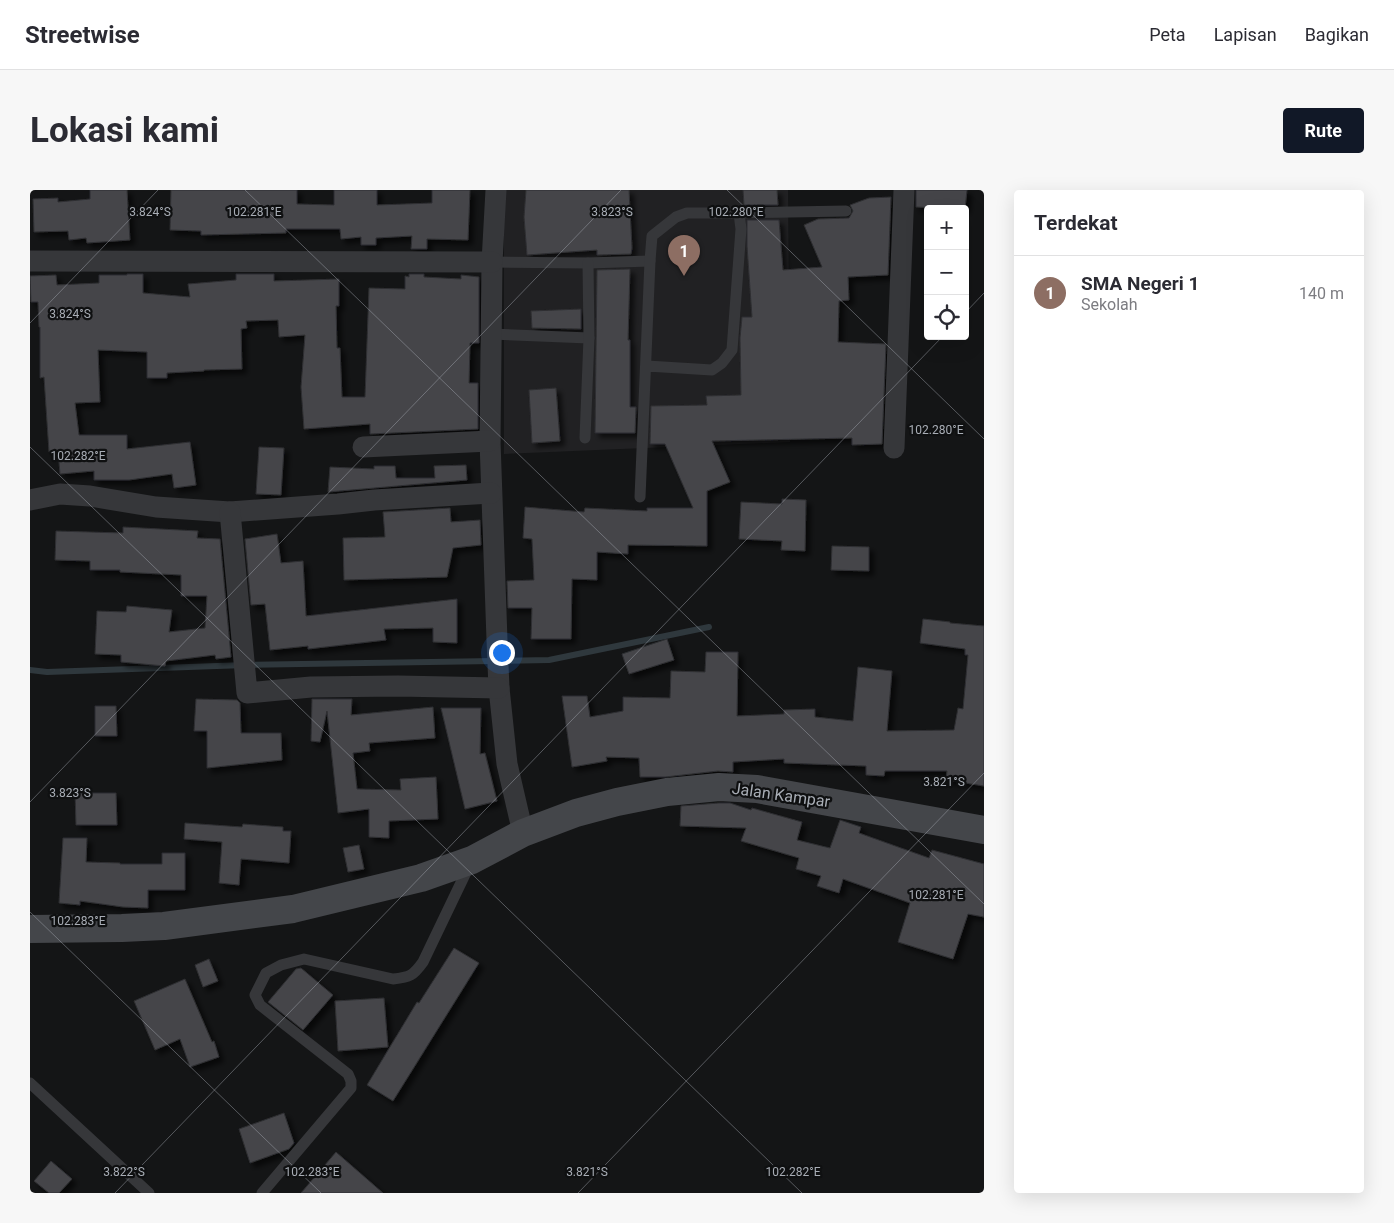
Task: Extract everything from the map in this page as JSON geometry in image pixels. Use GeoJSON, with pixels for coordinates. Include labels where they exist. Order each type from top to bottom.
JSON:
{"type":"FeatureCollection","features":[{"type":"Feature","properties":{"kind":"street"},"geometry":{"type":"LineString","coordinates":[[496,190],[492,262],[490,389],[490,494],[496,640],[507,764],[523,833]]}},
{"type":"Feature","properties":{"kind":"street"},"geometry":{"type":"LineString","coordinates":[[894,448],[904,190]]}},
{"type":"Feature","properties":{"kind":"street"},"geometry":{"type":"LineString","coordinates":[[30,262],[492,262]]}},
{"type":"Feature","properties":{"kind":"street"},"geometry":{"type":"LineString","coordinates":[[363,447],[490,441]]}},
{"type":"Feature","properties":{"kind":"street"},"geometry":{"type":"LineString","coordinates":[[30,500],[60,494],[90,496],[156,507],[230,512],[393,499],[490,494]]}},
{"type":"Feature","properties":{"kind":"street"},"geometry":{"type":"LineString","coordinates":[[230,512],[247,693],[311,688],[499,684]]}},
{"type":"Feature","properties":{"kind":"street","name":"Jalan Kampar"},"geometry":{"type":"LineString","coordinates":[[30,930],[164,926],[293,909],[421,878],[472,860],[523,833],[576,813],[667,792],[719,787],[757,789],[984,830]]}},
{"type":"Feature","properties":{"kind":"lane"},"geometry":{"type":"LineString","coordinates":[[640,497],[652,236],[676,216],[687,213],[846,211]]}},
{"type":"Feature","properties":{"kind":"lane"},"geometry":{"type":"LineString","coordinates":[[647,366],[712,370],[722,363],[732,350],[741,229],[740,213]]}},
{"type":"Feature","properties":{"kind":"lane"},"geometry":{"type":"LineString","coordinates":[[492,262],[588,263],[650,261]]}},
{"type":"Feature","properties":{"kind":"lane"},"geometry":{"type":"LineString","coordinates":[[585,438],[589,338],[588,263]]}},
{"type":"Feature","properties":{"kind":"lane"},"geometry":{"type":"LineString","coordinates":[[492,334],[589,338]]}},
{"type":"Feature","properties":{"kind":"lane"},"geometry":{"type":"LineString","coordinates":[[262,1193],[351,1088],[352,1081],[348,1074],[260,1005],[255,995],[266,973],[281,965],[304,960],[393,979],[406,978],[414,974],[423,962],[472,860]]}},
{"type":"Feature","properties":{"kind":"lane"},"geometry":{"type":"LineString","coordinates":[[30,1083],[149,1193]]}},
{"type":"Feature","properties":{"kind":"shaded area"},"geometry":{"type":"Polygon","coordinates":[[[504,190],[788,190],[790,442],[504,454],[504,190]]]}},
{"type":"Feature","properties":{"kind":"building"},"geometry":{"type":"Polygon","coordinates":[[[90,190],[127,190],[130,240],[87,243],[86,238],[69,240],[68,231],[34,232],[33,199],[58,198],[58,202],[90,199],[90,190]]]}},
{"type":"Feature","properties":{"kind":"building"},"geometry":{"type":"Polygon","coordinates":[[[171,190],[297,190],[297,204],[334,205],[334,190],[377,190],[377,205],[432,203],[432,190],[470,190],[468,240],[427,239],[427,249],[411,249],[412,236],[376,238],[376,245],[361,245],[361,237],[341,239],[340,229],[286,229],[286,233],[201,235],[201,231],[170,230],[171,190]]]}},
{"type":"Feature","properties":{"kind":"building"},"geometry":{"type":"Polygon","coordinates":[[[526,190],[629,190],[631,254],[597,255],[597,250],[527,255],[524,217],[526,190]]]}},
{"type":"Feature","properties":{"kind":"building"},"geometry":{"type":"Polygon","coordinates":[[[743,190],[777,190],[778,205],[744,205],[743,190]]]}},
{"type":"Feature","properties":{"kind":"building"},"geometry":{"type":"Polygon","coordinates":[[[916,190],[967,190],[965,205],[924,205],[924,207],[916,207],[916,190]]]}},
{"type":"Feature","properties":{"kind":"building"},"geometry":{"type":"Polygon","coordinates":[[[891,197],[888,275],[848,277],[849,300],[839,301],[838,342],[886,344],[882,444],[852,445],[852,438],[712,441],[730,482],[707,491],[707,546],[628,545],[628,554],[597,552],[597,580],[572,579],[571,639],[531,639],[532,608],[508,608],[507,581],[534,580],[532,539],[523,538],[525,507],[584,512],[585,508],[647,511],[647,508],[693,508],[665,444],[650,444],[651,406],[707,405],[706,396],[741,395],[740,338],[742,317],[752,317],[747,220],[779,220],[783,270],[822,267],[804,225],[818,219],[849,218],[853,211],[850,205],[869,198],[891,197]]]}},
{"type":"Feature","properties":{"kind":"building"},"geometry":{"type":"Polygon","coordinates":[[[630,269],[628,340],[630,340],[630,407],[636,407],[635,433],[595,433],[597,270],[630,269]]]}},
{"type":"Feature","properties":{"kind":"building"},"geometry":{"type":"Polygon","coordinates":[[[143,274],[143,293],[190,297],[188,284],[236,280],[236,274],[274,274],[274,281],[339,279],[339,306],[336,306],[337,348],[340,348],[342,397],[365,397],[369,288],[405,289],[405,276],[409,277],[409,274],[424,274],[424,277],[461,279],[461,275],[479,277],[479,343],[470,343],[469,383],[478,383],[478,429],[370,434],[370,424],[304,429],[301,387],[305,335],[279,337],[278,320],[246,321],[247,328],[241,329],[242,369],[167,373],[167,378],[147,378],[147,352],[98,350],[100,402],[75,403],[79,435],[127,435],[127,449],[190,442],[196,485],[174,488],[172,474],[129,480],[94,480],[94,471],[60,474],[58,451],[49,452],[44,377],[40,378],[38,302],[31,302],[30,276],[56,275],[57,285],[99,283],[99,275],[143,274]]]}},
{"type":"Feature","properties":{"kind":"building"},"geometry":{"type":"Polygon","coordinates":[[[581,309],[581,329],[532,328],[531,311],[581,309]]]}},
{"type":"Feature","properties":{"kind":"building"},"geometry":{"type":"Polygon","coordinates":[[[556,388],[560,441],[532,443],[529,390],[556,388]]]}},
{"type":"Feature","properties":{"kind":"building"},"geometry":{"type":"Polygon","coordinates":[[[259,447],[284,448],[281,495],[256,494],[259,447]]]}},
{"type":"Feature","properties":{"kind":"building"},"geometry":{"type":"Polygon","coordinates":[[[466,465],[467,480],[328,492],[330,467],[374,469],[374,466],[395,466],[396,478],[435,478],[434,466],[466,465]]]}},
{"type":"Feature","properties":{"kind":"building"},"geometry":{"type":"Polygon","coordinates":[[[782,499],[806,500],[805,551],[781,550],[782,541],[739,539],[741,502],[782,504],[782,499]]]}},
{"type":"Feature","properties":{"kind":"building"},"geometry":{"type":"Polygon","coordinates":[[[450,508],[451,522],[480,520],[481,545],[453,548],[447,577],[344,580],[343,538],[385,537],[383,512],[450,508]]]}},
{"type":"Feature","properties":{"kind":"building"},"geometry":{"type":"Polygon","coordinates":[[[123,527],[198,531],[197,538],[220,539],[231,657],[216,659],[215,655],[166,661],[165,666],[121,662],[121,655],[95,654],[97,611],[126,612],[127,606],[172,610],[169,632],[205,628],[207,596],[181,596],[181,575],[120,572],[120,570],[90,570],[90,561],[55,560],[56,531],[123,533],[123,527]]]}},
{"type":"Feature","properties":{"kind":"building"},"geometry":{"type":"Polygon","coordinates":[[[277,534],[281,563],[303,561],[306,616],[457,599],[457,643],[433,642],[433,628],[384,629],[386,640],[308,649],[308,646],[270,650],[265,604],[251,605],[245,539],[277,534]]]}},
{"type":"Feature","properties":{"kind":"building"},"geometry":{"type":"Polygon","coordinates":[[[832,546],[869,547],[869,571],[831,570],[832,546]]]}},
{"type":"Feature","properties":{"kind":"building"},"geometry":{"type":"Polygon","coordinates":[[[923,619],[984,626],[984,786],[946,780],[947,771],[885,771],[884,776],[866,775],[866,766],[784,763],[784,759],[733,762],[733,772],[718,771],[665,777],[640,777],[639,758],[606,757],[607,761],[572,767],[562,696],[587,696],[590,717],[623,711],[623,697],[670,698],[671,671],[705,672],[706,652],[738,652],[737,716],[784,714],[784,710],[815,709],[815,717],[853,721],[858,667],[892,671],[887,731],[954,730],[958,708],[963,709],[968,655],[965,655],[965,649],[920,643],[923,619]]]}},
{"type":"Feature","properties":{"kind":"building"},"geometry":{"type":"Polygon","coordinates":[[[667,639],[674,660],[629,674],[622,654],[667,639]]]}},
{"type":"Feature","properties":{"kind":"building"},"geometry":{"type":"Polygon","coordinates":[[[196,699],[237,700],[240,703],[241,733],[281,733],[282,760],[207,768],[207,731],[194,731],[196,699]]]}},
{"type":"Feature","properties":{"kind":"building"},"geometry":{"type":"Polygon","coordinates":[[[312,699],[352,699],[351,715],[433,707],[435,738],[369,743],[370,751],[353,753],[357,789],[401,790],[400,779],[436,777],[438,819],[389,821],[389,838],[369,837],[369,809],[338,813],[327,711],[320,742],[311,741],[312,699]]]}},
{"type":"Feature","properties":{"kind":"building"},"geometry":{"type":"Polygon","coordinates":[[[95,706],[116,706],[117,736],[95,736],[95,706]]]}},
{"type":"Feature","properties":{"kind":"building"},"geometry":{"type":"Polygon","coordinates":[[[441,708],[481,708],[480,754],[485,753],[497,801],[465,809],[441,708]]]}},
{"type":"Feature","properties":{"kind":"building"},"geometry":{"type":"Polygon","coordinates":[[[75,793],[116,793],[117,825],[76,825],[75,793]]]}},
{"type":"Feature","properties":{"kind":"building"},"geometry":{"type":"Polygon","coordinates":[[[730,803],[751,810],[752,808],[802,822],[797,840],[830,848],[840,820],[861,827],[859,833],[929,858],[932,850],[984,864],[984,917],[968,914],[953,959],[898,942],[910,903],[843,879],[839,893],[817,886],[821,876],[796,869],[799,858],[741,841],[746,828],[680,826],[681,806],[730,803]]]}},
{"type":"Feature","properties":{"kind":"building"},"geometry":{"type":"Polygon","coordinates":[[[185,823],[242,827],[243,824],[283,827],[283,831],[291,831],[289,863],[241,859],[239,885],[219,883],[222,842],[184,839],[185,823]]]}},
{"type":"Feature","properties":{"kind":"building"},"geometry":{"type":"Polygon","coordinates":[[[63,838],[87,838],[86,862],[162,864],[162,853],[185,853],[185,890],[148,890],[148,908],[123,907],[80,901],[80,905],[59,903],[63,838]]]}},
{"type":"Feature","properties":{"kind":"building"},"geometry":{"type":"Polygon","coordinates":[[[359,845],[364,869],[348,872],[343,848],[359,845]]]}},
{"type":"Feature","properties":{"kind":"building"},"geometry":{"type":"Polygon","coordinates":[[[454,948],[479,963],[393,1101],[367,1085],[417,1002],[419,1003],[454,948]]]}},
{"type":"Feature","properties":{"kind":"building"},"geometry":{"type":"Polygon","coordinates":[[[209,959],[218,981],[203,987],[195,965],[209,959]]]}},
{"type":"Feature","properties":{"kind":"building"},"geometry":{"type":"Polygon","coordinates":[[[301,968],[333,995],[303,1030],[268,1002],[296,969],[301,968]]]}},
{"type":"Feature","properties":{"kind":"building"},"geometry":{"type":"Polygon","coordinates":[[[185,979],[212,1042],[214,1041],[219,1057],[190,1067],[180,1039],[155,1050],[134,1001],[185,979]]]}},
{"type":"Feature","properties":{"kind":"building"},"geometry":{"type":"Polygon","coordinates":[[[384,998],[388,1047],[338,1051],[335,1001],[384,998]]]}},
{"type":"Feature","properties":{"kind":"building"},"geometry":{"type":"Polygon","coordinates":[[[284,1113],[294,1143],[289,1149],[250,1163],[239,1129],[284,1113]]]}},
{"type":"Feature","properties":{"kind":"building"},"geometry":{"type":"Polygon","coordinates":[[[336,1152],[383,1193],[301,1193],[336,1152]]]}},
{"type":"Feature","properties":{"kind":"building"},"geometry":{"type":"Polygon","coordinates":[[[51,1161],[72,1179],[59,1193],[49,1193],[34,1181],[51,1161]]]}},
{"type":"Feature","properties":{"kind":"waterway"},"geometry":{"type":"LineString","coordinates":[[30,670],[47,672],[245,665],[549,660],[709,627]]}},
{"type":"Feature","properties":{"kind":"place","name":"SMA Negeri 1"},"geometry":{"type":"Point","coordinates":[684,276]}}]}
